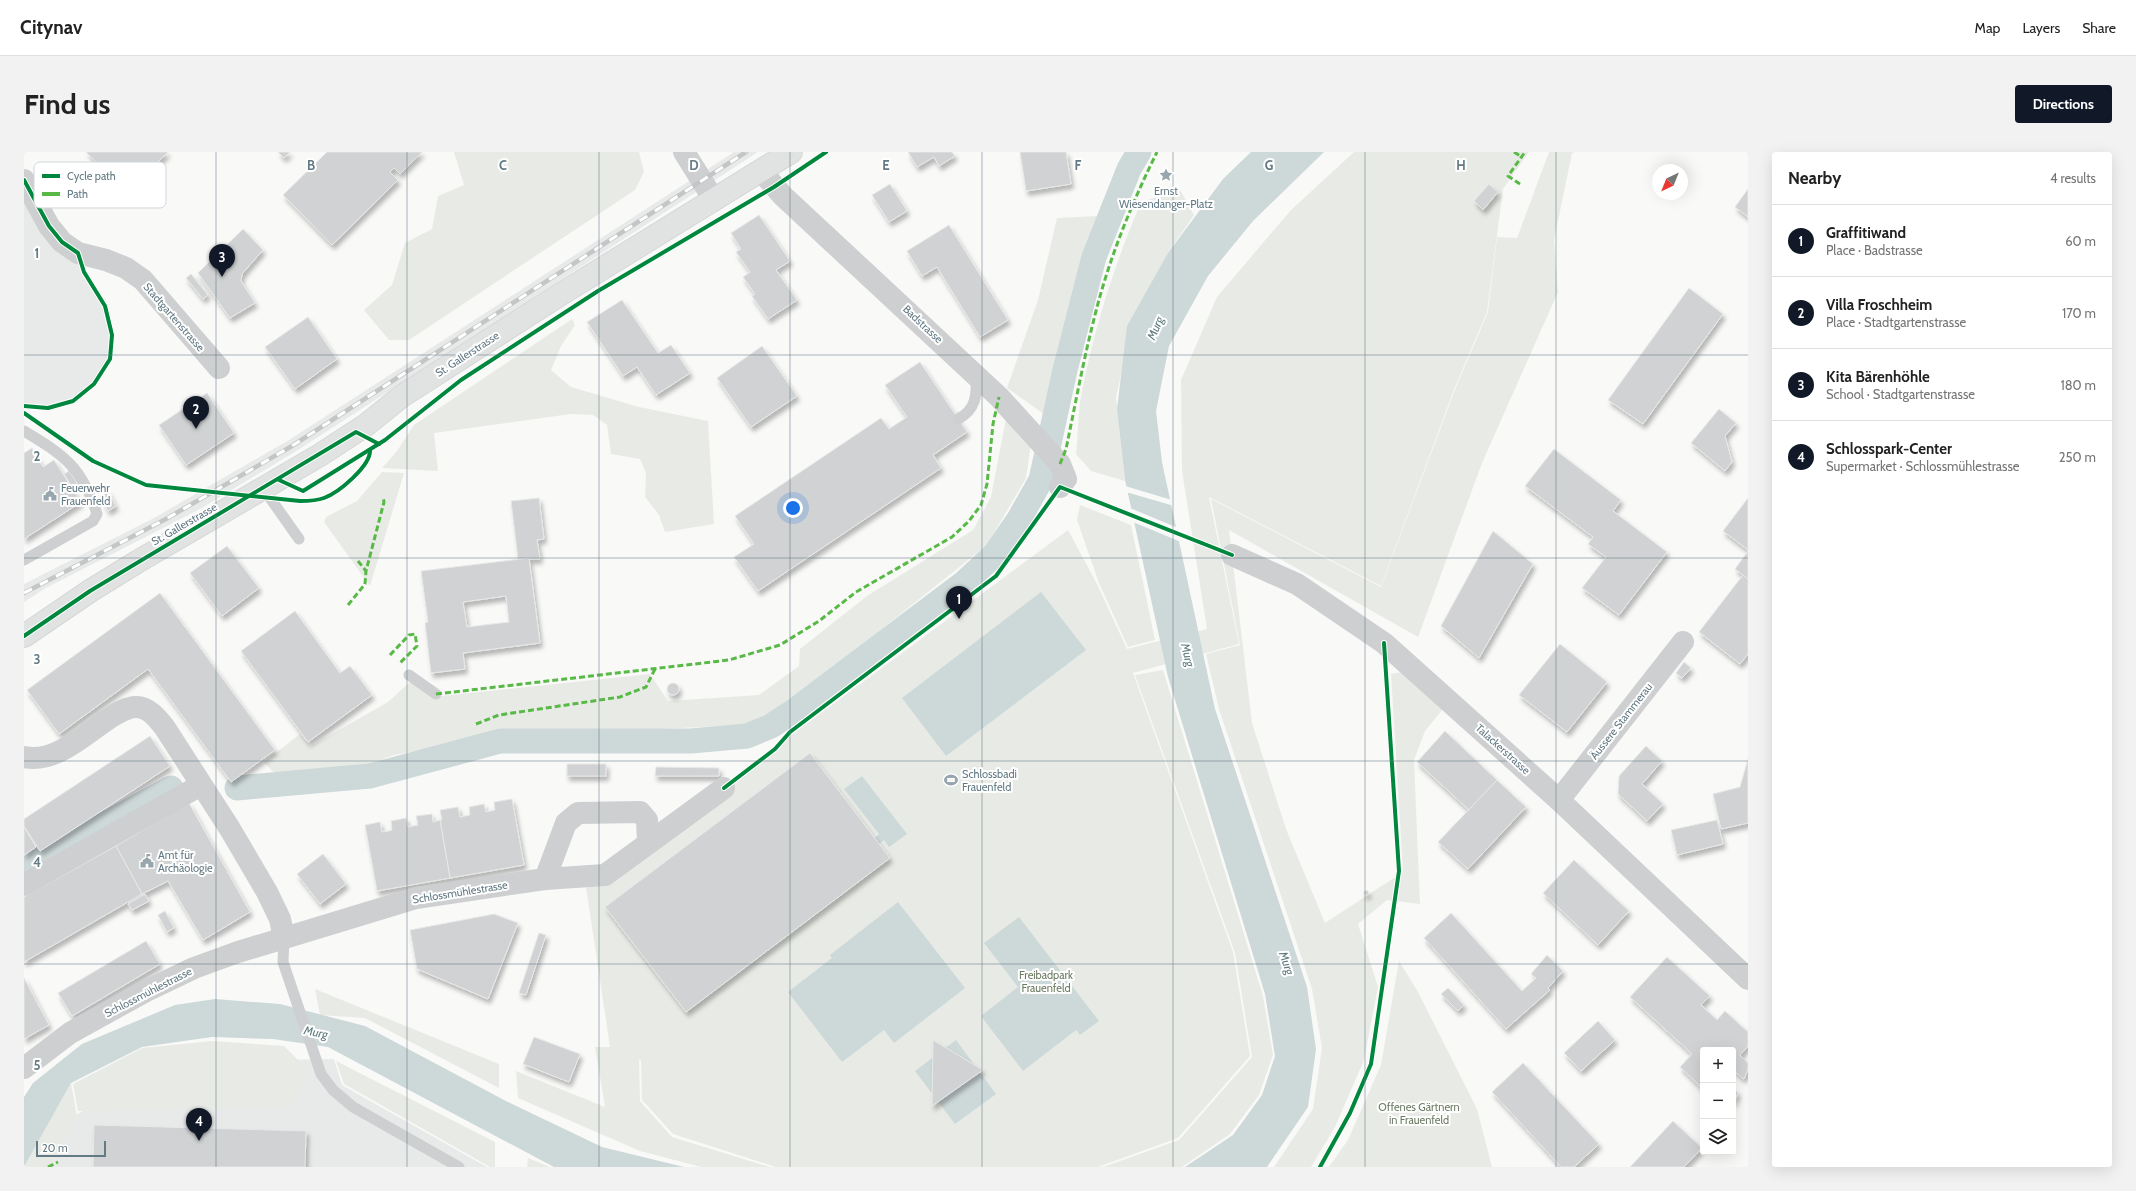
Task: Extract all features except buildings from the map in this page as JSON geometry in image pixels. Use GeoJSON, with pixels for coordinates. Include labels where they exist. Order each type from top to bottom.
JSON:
{"type":"FeatureCollection","features":[{"type":"Feature","properties":{"kind":"main road","name":"St. Gallerstrasse"},"geometry":{"type":"LineString","coordinates":[[24,636],[90,591],[356,432],[402,396],[541,307],[762,172],[791,152]]}},
{"type":"Feature","properties":{"kind":"street"},"geometry":{"type":"LineString","coordinates":[[684,152],[714,200]]}},
{"type":"Feature","properties":{"kind":"street","name":"Badstrasse"},"geometry":{"type":"LineString","coordinates":[[762,172],[782,196],[976,374],[1060,464],[1066,479],[1060,487]]}},
{"type":"Feature","properties":{"kind":"street","name":"Stadtgartenstrasse"},"geometry":{"type":"LineString","coordinates":[[24,180],[34,198]]}},
{"type":"Feature","properties":{"kind":"street","name":"Stadtgartenstrasse"},"geometry":{"type":"LineString","coordinates":[[39,208],[49,226],[62,242],[78,253],[106,260],[126,268],[143,280],[219,368]]}},
{"type":"Feature","properties":{"kind":"street","name":"Talackerstrasse"},"geometry":{"type":"LineString","coordinates":[[1232,555],[1297,584],[1384,643],[1559,800],[1748,979]]}},
{"type":"Feature","properties":{"kind":"street","name":"Äussere Stammerau"},"geometry":{"type":"LineString","coordinates":[[1559,800],[1683,642]]}},
{"type":"Feature","properties":{"kind":"street"},"geometry":{"type":"LineString","coordinates":[[24,757],[40,758],[55,753],[117,714],[136,707],[146,710],[161,723],[267,892],[280,920],[284,938]]}},
{"type":"Feature","properties":{"kind":"street"},"geometry":{"type":"LineString","coordinates":[[24,885],[201,785]]}},
{"type":"Feature","properties":{"kind":"street","name":"Schlossmühlestrasse"},"geometry":{"type":"LineString","coordinates":[[24,1068],[70,1033],[146,991],[194,968],[238,952],[416,898],[545,879],[605,875],[724,788]]}},
{"type":"Feature","properties":{"kind":"street"},"geometry":{"type":"LineString","coordinates":[[545,879],[566,823],[578,813],[640,812],[647,820],[648,843]]}},
{"type":"Feature","properties":{"kind":"lane"},"geometry":{"type":"LineString","coordinates":[[958,419],[968,413],[973,406],[977,394],[976,374]]}},
{"type":"Feature","properties":{"kind":"lane"},"geometry":{"type":"LineString","coordinates":[[24,431],[68,460],[90,491],[97,514],[93,521],[24,560]]}},
{"type":"Feature","properties":{"kind":"lane"},"geometry":{"type":"LineString","coordinates":[[263,488],[299,539]]}},
{"type":"Feature","properties":{"kind":"lane"},"geometry":{"type":"LineString","coordinates":[[409,675],[436,694]]}},
{"type":"Feature","properties":{"kind":"lane"},"geometry":{"type":"LineString","coordinates":[[284,938],[283,962],[321,1074],[333,1090],[353,1107],[459,1167]]}},
{"type":"Feature","properties":{"kind":"shaded area"},"geometry":{"type":"Polygon","coordinates":[[[734,152],[758,152],[298,450],[200,509],[46,588],[24,602],[24,584],[154,518],[289,440],[734,152]]]}},
{"type":"Feature","properties":{"kind":"shaded area"},"geometry":{"type":"Polygon","coordinates":[[[24,180],[34,194],[34,208],[45,208],[78,253],[84,272],[105,306],[112,335],[110,359],[94,384],[73,401],[48,408],[24,406],[24,180]]]}},
{"type":"Feature","properties":{"kind":"shaded area"},"geometry":{"type":"Polygon","coordinates":[[[334,1059],[342,1085],[487,1167],[42,1167],[73,1116],[142,1082],[229,1061],[334,1059]]]}},
{"type":"Feature","properties":{"kind":"green space"},"geometry":{"type":"Polygon","coordinates":[[[454,152],[639,152],[644,172],[635,190],[409,340],[389,340],[364,310],[392,285],[405,243],[432,229],[438,196],[464,185],[454,152]]]}},
{"type":"Feature","properties":{"kind":"green space","name":"Freibadpark Frauenfeld"},"geometry":{"type":"Polygon","coordinates":[[[1354,152],[1529,152],[1503,189],[1487,312],[1455,387],[1381,586],[1209,497],[1239,644],[1133,673],[1233,952],[1250,1056],[1178,1138],[1098,1167],[776,1167],[673,1134],[642,1100],[641,1060],[639,1059],[640,1101],[672,1137],[770,1167],[701,1167],[640,1151],[518,1098],[516,1071],[605,1107],[595,1047],[610,1047],[586,887],[1068,530],[1097,584],[1127,649],[1207,629],[1182,471],[1181,380],[1217,297],[1291,210],[1354,152]]]}},
{"type":"Feature","properties":{"kind":"green space"},"geometry":{"type":"Polygon","coordinates":[[[1549,152],[1575,152],[1572,153],[1554,240],[1558,292],[1482,463],[1418,637],[1229,530],[1252,723],[1286,829],[1325,923],[1403,872],[1391,674],[1402,672],[1443,709],[1425,731],[1414,760],[1420,904],[1387,900],[1358,924],[1378,987],[1364,1060],[1335,1127],[1311,1167],[1274,1167],[1313,1109],[1322,1048],[1312,989],[1219,709],[1206,654],[1240,645],[1211,499],[1381,587],[1456,387],[1488,312],[1497,237],[1517,238],[1549,152]]]}},
{"type":"Feature","properties":{"kind":"green space"},"geometry":{"type":"Polygon","coordinates":[[[1180,190],[1194,215],[1168,253],[1132,326],[1116,397],[1125,481],[1091,471],[1076,454],[1080,402],[1097,326],[1113,275],[1141,202],[1180,190]]]}},
{"type":"Feature","properties":{"kind":"green space"},"geometry":{"type":"Polygon","coordinates":[[[1098,216],[1048,417],[1007,388],[1038,300],[1057,218],[1098,216]]]}},
{"type":"Feature","properties":{"kind":"green space"},"geometry":{"type":"Polygon","coordinates":[[[572,319],[575,325],[561,346],[551,370],[571,387],[639,407],[708,421],[714,524],[665,532],[659,515],[645,497],[646,473],[640,459],[611,454],[607,425],[593,415],[571,414],[434,433],[438,471],[382,468],[397,451],[414,425],[572,319]]]}},
{"type":"Feature","properties":{"kind":"green space"},"geometry":{"type":"Polygon","coordinates":[[[1006,419],[1031,444],[1026,478],[987,545],[789,703],[744,725],[495,737],[394,755],[342,774],[278,777],[264,762],[300,734],[311,746],[388,702],[411,681],[431,697],[650,674],[668,701],[759,695],[799,666],[800,649],[867,596],[973,530],[991,497],[1006,419]]]}},
{"type":"Feature","properties":{"kind":"green space"},"geometry":{"type":"Polygon","coordinates":[[[382,472],[404,473],[370,586],[324,522],[326,517],[357,501],[382,472]]]}},
{"type":"Feature","properties":{"kind":"green space"},"geometry":{"type":"Polygon","coordinates":[[[1080,505],[1131,525],[1155,640],[1128,647],[1099,583],[1077,520],[1080,505]]]}},
{"type":"Feature","properties":{"kind":"green space"},"geometry":{"type":"Polygon","coordinates":[[[1163,670],[1263,996],[1273,1055],[1259,1095],[1230,1134],[1182,1167],[1103,1167],[1179,1140],[1252,1057],[1235,953],[1135,675],[1163,670]]]}},
{"type":"Feature","properties":{"kind":"green space","name":"Offenes Gärtnern in Frauenfeld"},"geometry":{"type":"Polygon","coordinates":[[[1399,961],[1418,992],[1477,1109],[1492,1167],[1329,1167],[1348,1140],[1381,1065],[1399,961]]]}},
{"type":"Feature","properties":{"kind":"green space"},"geometry":{"type":"Polygon","coordinates":[[[315,989],[499,1064],[499,1088],[365,1018],[320,1015],[315,989]]]}},
{"type":"Feature","properties":{"kind":"green space"},"geometry":{"type":"Polygon","coordinates":[[[212,1041],[284,1046],[304,1066],[309,1078],[295,1099],[277,1108],[78,1111],[73,1084],[142,1048],[212,1041]]]}},
{"type":"Feature","properties":{"kind":"green space"},"geometry":{"type":"Polygon","coordinates":[[[336,1061],[495,1142],[495,1167],[490,1167],[344,1084],[336,1061]]]}},
{"type":"Feature","properties":{"kind":"green space"},"geometry":{"type":"Polygon","coordinates":[[[71,1083],[77,1117],[52,1167],[24,1167],[71,1083]]]}},
{"type":"Feature","properties":{"kind":"green space"},"geometry":{"type":"Polygon","coordinates":[[[528,1158],[550,1167],[527,1167],[528,1158]]]}},
{"type":"Feature","properties":{"kind":"water","name":"Murg"},"geometry":{"type":"Polygon","coordinates":[[[1251,152],[1324,152],[1253,221],[1208,276],[1169,346],[1156,411],[1162,462],[1215,709],[1307,987],[1316,1049],[1308,1107],[1267,1167],[1185,1167],[1233,1135],[1262,1095],[1275,1056],[1265,994],[1168,677],[1125,480],[1117,409],[1127,326],[1168,253],[1223,179],[1251,152]]]}},
{"type":"Feature","properties":{"kind":"water"},"geometry":{"type":"Polygon","coordinates":[[[1041,592],[1086,650],[946,756],[902,698],[1041,592]]]}},
{"type":"Feature","properties":{"kind":"water"},"geometry":{"type":"Polygon","coordinates":[[[862,776],[907,834],[889,847],[884,840],[879,844],[875,838],[879,834],[844,789],[862,776]]]}},
{"type":"Feature","properties":{"kind":"water"},"geometry":{"type":"Polygon","coordinates":[[[898,902],[965,988],[894,1043],[884,1030],[842,1062],[788,992],[832,958],[830,955],[898,902]]]}},
{"type":"Feature","properties":{"kind":"water"},"geometry":{"type":"Polygon","coordinates":[[[1019,917],[1099,1021],[1080,1035],[1076,1030],[1023,1071],[981,1016],[1018,987],[984,943],[1019,917]]]}},
{"type":"Feature","properties":{"kind":"water","name":"Murg"},"geometry":{"type":"Polygon","coordinates":[[[215,999],[280,1004],[365,1026],[504,1100],[602,1147],[684,1167],[554,1167],[328,1047],[273,1039],[212,1037],[142,1047],[71,1083],[24,1167],[24,1097],[33,1083],[82,1044],[175,1005],[215,999]]]}},
{"type":"Feature","properties":{"kind":"water"},"geometry":{"type":"Polygon","coordinates":[[[956,1040],[996,1094],[955,1124],[915,1071],[956,1040]]]}},
{"type":"Feature","properties":{"kind":"pier"},"geometry":{"type":"Polygon","coordinates":[[[1125,486],[1172,500],[1174,506],[1126,492],[1125,486]]]}},
{"type":"Feature","properties":{"kind":"pier"},"geometry":{"type":"Polygon","coordinates":[[[1130,508],[1178,528],[1181,542],[1133,522],[1130,508]]]}},
{"type":"Feature","properties":{"kind":"waterway"},"geometry":{"type":"LineString","coordinates":[[237,788],[370,776],[500,741],[691,741],[747,736],[771,726],[794,711],[965,582],[995,554],[1019,519],[1041,480],[1065,370],[1094,257],[1129,169],[1139,152]]}},
{"type":"Feature","properties":{"kind":"waterway"},"geometry":{"type":"LineString","coordinates":[[24,871],[41,859],[171,788]]}},
{"type":"Feature","properties":{"kind":"railway"},"geometry":{"type":"LineString","coordinates":[[24,593],[166,519],[292,446],[746,152]]}},
{"type":"Feature","properties":{"kind":"marked path"},"geometry":{"type":"LineString","coordinates":[[1060,464],[1066,449],[1090,335],[1106,276],[1129,213],[1157,152]]}},
{"type":"Feature","properties":{"kind":"marked path"},"geometry":{"type":"LineString","coordinates":[[1514,152],[1522,157]]}},
{"type":"Feature","properties":{"kind":"marked path"},"geometry":{"type":"LineString","coordinates":[[1520,184],[1508,176],[1525,152]]}},
{"type":"Feature","properties":{"kind":"marked path"},"geometry":{"type":"LineString","coordinates":[[436,694],[729,660],[780,645],[819,621],[856,592],[952,537],[969,521],[981,505],[987,484],[993,424],[999,397]]}},
{"type":"Feature","properties":{"kind":"marked path"},"geometry":{"type":"LineString","coordinates":[[348,605],[365,584],[366,571],[384,502],[383,497]]}},
{"type":"Feature","properties":{"kind":"marked path"},"geometry":{"type":"LineString","coordinates":[[358,561],[366,571]]}},
{"type":"Feature","properties":{"kind":"marked path"},"geometry":{"type":"LineString","coordinates":[[390,655],[409,635],[415,634],[417,646],[399,664]]}},
{"type":"Feature","properties":{"kind":"marked path"},"geometry":{"type":"LineString","coordinates":[[476,724],[499,715],[620,697],[646,687],[655,669]]}},
{"type":"Feature","properties":{"kind":"marked path"},"geometry":{"type":"LineString","coordinates":[[48,1167],[58,1162]]}},
{"type":"Feature","properties":{"kind":"cycle path"},"geometry":{"type":"LineString","coordinates":[[279,480],[303,491],[385,440],[461,380],[598,291],[774,187],[826,152]]}},
{"type":"Feature","properties":{"kind":"cycle path"},"geometry":{"type":"LineString","coordinates":[[24,180],[34,198]]}},
{"type":"Feature","properties":{"kind":"cycle path"},"geometry":{"type":"LineString","coordinates":[[24,406],[48,408],[73,401],[94,384],[110,359],[112,335],[105,306],[84,272],[78,253],[62,242],[49,226],[39,208]]}},
{"type":"Feature","properties":{"kind":"cycle path"},"geometry":{"type":"LineString","coordinates":[[24,413],[93,461],[146,485],[300,501],[315,500],[324,498],[337,491],[353,478],[365,464],[370,450]]}},
{"type":"Feature","properties":{"kind":"cycle path"},"geometry":{"type":"LineString","coordinates":[[24,636],[90,591],[356,432],[379,444]]}},
{"type":"Feature","properties":{"kind":"cycle path"},"geometry":{"type":"LineString","coordinates":[[724,788],[775,749],[790,732],[996,576],[1060,487],[1232,555]]}},
{"type":"Feature","properties":{"kind":"cycle path"},"geometry":{"type":"LineString","coordinates":[[1320,1167],[1350,1113],[1371,1064],[1399,871],[1384,643]]}},
{"type":"Feature","properties":{"kind":"place","name":"Ernst Wiesendanger-Platz"},"geometry":{"type":"Point","coordinates":[1166,175]}},
{"type":"Feature","properties":{"kind":"place","name":"Kita Bärenhöhle"},"geometry":{"type":"Point","coordinates":[222,277]}},
{"type":"Feature","properties":{"kind":"place","name":"Villa Froschheim"},"geometry":{"type":"Point","coordinates":[196,429]}},
{"type":"Feature","properties":{"kind":"place","name":"Feuerwehr Frauenfeld"},"geometry":{"type":"Point","coordinates":[50,494]}},
{"type":"Feature","properties":{"kind":"place","name":"Graffitiwand"},"geometry":{"type":"Point","coordinates":[959,619]}},
{"type":"Feature","properties":{"kind":"place","name":"Schlossbadi Frauenfeld"},"geometry":{"type":"Point","coordinates":[951,780]}},
{"type":"Feature","properties":{"kind":"place","name":"Amt für Archäologie"},"geometry":{"type":"Point","coordinates":[147,861]}},
{"type":"Feature","properties":{"kind":"place","name":"Schlosspark-Center"},"geometry":{"type":"Point","coordinates":[199,1141]}}]}
